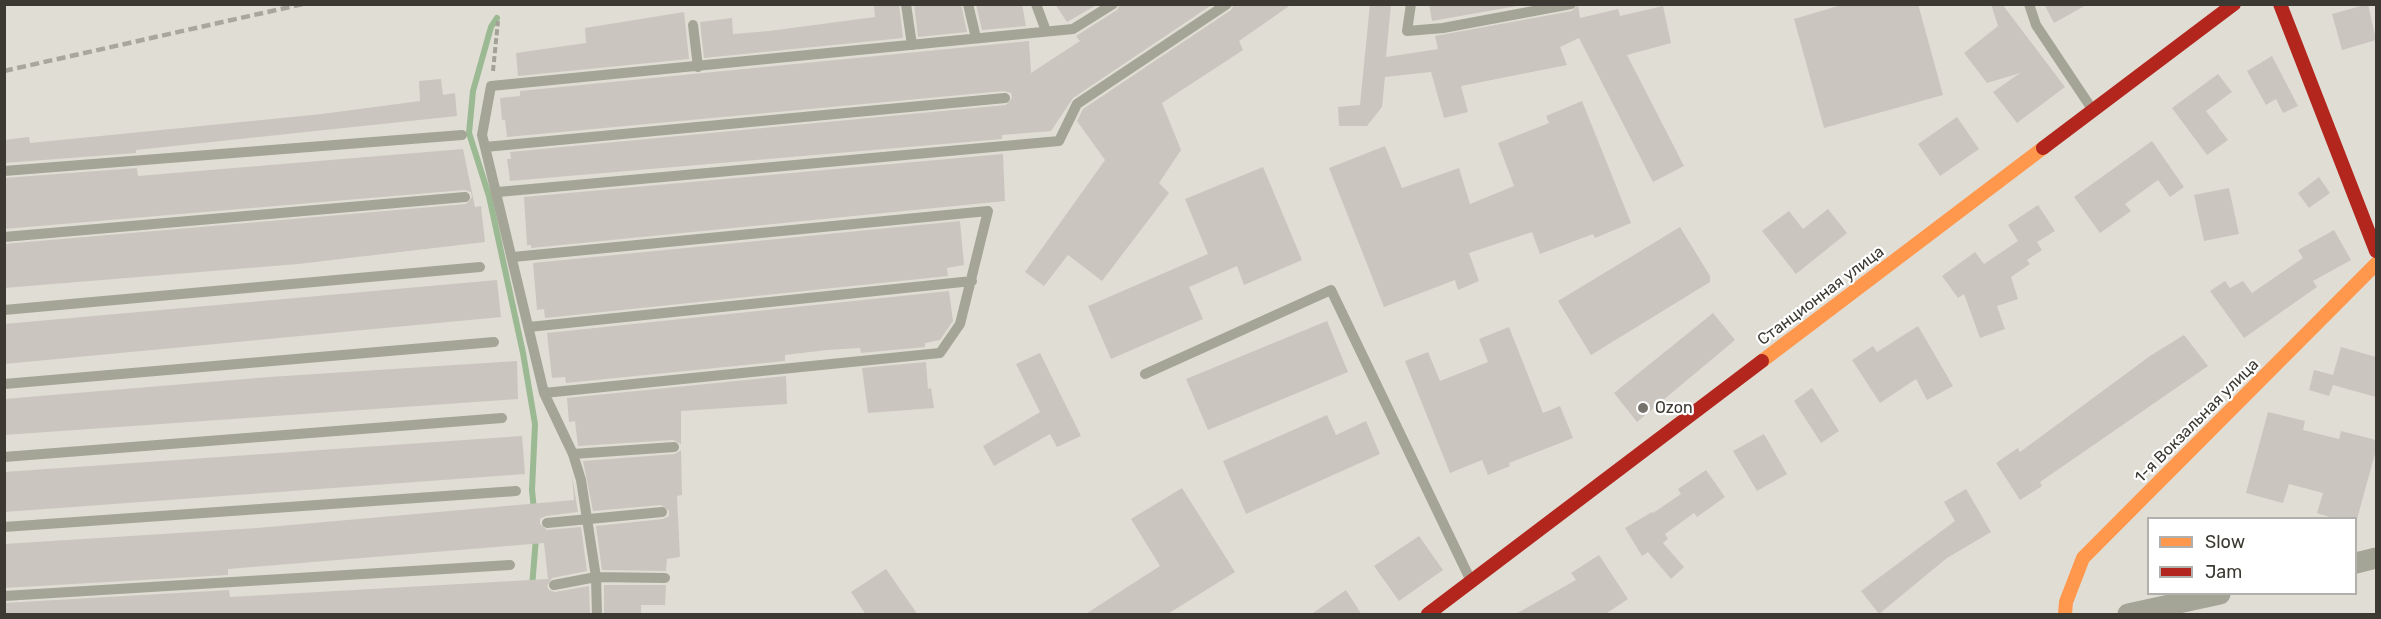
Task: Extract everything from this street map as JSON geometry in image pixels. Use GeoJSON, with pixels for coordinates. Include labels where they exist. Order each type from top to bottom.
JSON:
{"type":"FeatureCollection","features":[{"type":"Feature","properties":{"kind":"street","name":"Станционная улица"},"geometry":{"type":"LineString","coordinates":[[1428,615],[2234,4]]}},
{"type":"Feature","properties":{"kind":"street"},"geometry":{"type":"LineString","coordinates":[[2280,4],[2376,251]]}},
{"type":"Feature","properties":{"kind":"street","name":"1-я Вокзальная улица"},"geometry":{"type":"LineString","coordinates":[[2065,615],[2066,602],[2083,558],[2376,264]]}},
{"type":"Feature","properties":{"kind":"street"},"geometry":{"type":"LineString","coordinates":[[2357,563],[2376,558]]}},
{"type":"Feature","properties":{"kind":"street"},"geometry":{"type":"LineString","coordinates":[[2128,615],[2216,595]]}},
{"type":"Feature","properties":{"kind":"lane"},"geometry":{"type":"LineString","coordinates":[[906,4],[912,45]]}},
{"type":"Feature","properties":{"kind":"lane"},"geometry":{"type":"LineString","coordinates":[[968,4],[976,38]]}},
{"type":"Feature","properties":{"kind":"lane"},"geometry":{"type":"LineString","coordinates":[[1036,4],[1046,31]]}},
{"type":"Feature","properties":{"kind":"lane"},"geometry":{"type":"LineString","coordinates":[[597,615],[596,578],[580,480],[573,454],[544,393],[498,192],[484,147],[482,135],[491,86],[698,68],[1073,29],[1113,4]]}},
{"type":"Feature","properties":{"kind":"lane"},"geometry":{"type":"LineString","coordinates":[[498,192],[1059,141],[1077,104],[1227,4]]}},
{"type":"Feature","properties":{"kind":"lane"},"geometry":{"type":"LineString","coordinates":[[1411,4],[1407,31],[1443,28],[1571,4]]}},
{"type":"Feature","properties":{"kind":"lane"},"geometry":{"type":"LineString","coordinates":[[2029,4],[2036,25],[2093,110]]}},
{"type":"Feature","properties":{"kind":"lane"},"geometry":{"type":"LineString","coordinates":[[693,25],[698,68]]}},
{"type":"Feature","properties":{"kind":"lane"},"geometry":{"type":"LineString","coordinates":[[484,147],[1005,98]]}},
{"type":"Feature","properties":{"kind":"lane"},"geometry":{"type":"LineString","coordinates":[[4,171],[462,135]]}},
{"type":"Feature","properties":{"kind":"lane"},"geometry":{"type":"LineString","coordinates":[[4,237],[465,196]]}},
{"type":"Feature","properties":{"kind":"lane"},"geometry":{"type":"LineString","coordinates":[[513,257],[988,211],[960,324],[940,353],[544,393]]}},
{"type":"Feature","properties":{"kind":"lane"},"geometry":{"type":"LineString","coordinates":[[4,310],[480,267]]}},
{"type":"Feature","properties":{"kind":"lane"},"geometry":{"type":"LineString","coordinates":[[529,327],[972,281]]}},
{"type":"Feature","properties":{"kind":"lane"},"geometry":{"type":"LineString","coordinates":[[1145,374],[1331,290],[1471,582]]}},
{"type":"Feature","properties":{"kind":"lane"},"geometry":{"type":"LineString","coordinates":[[4,384],[494,342]]}},
{"type":"Feature","properties":{"kind":"lane"},"geometry":{"type":"LineString","coordinates":[[4,457],[502,418]]}},
{"type":"Feature","properties":{"kind":"lane"},"geometry":{"type":"LineString","coordinates":[[573,454],[674,447]]}},
{"type":"Feature","properties":{"kind":"lane"},"geometry":{"type":"LineString","coordinates":[[4,527],[516,491]]}},
{"type":"Feature","properties":{"kind":"lane"},"geometry":{"type":"LineString","coordinates":[[547,523],[662,512]]}},
{"type":"Feature","properties":{"kind":"lane"},"geometry":{"type":"LineString","coordinates":[[4,596],[510,565]]}},
{"type":"Feature","properties":{"kind":"lane"},"geometry":{"type":"LineString","coordinates":[[555,585],[596,578],[665,578]]}},
{"type":"Feature","properties":{"kind":"path"},"geometry":{"type":"LineString","coordinates":[[491,86],[498,21]]}},
{"type":"Feature","properties":{"kind":"building"},"geometry":{"type":"Polygon","coordinates":[[[874,4],[899,4],[903,38],[704,58],[700,22],[732,18],[733,34],[769,31],[875,17],[874,4]]]}},
{"type":"Feature","properties":{"kind":"building"},"geometry":{"type":"Polygon","coordinates":[[[914,4],[961,4],[967,32],[918,37],[914,4]]]}},
{"type":"Feature","properties":{"kind":"building"},"geometry":{"type":"Polygon","coordinates":[[[976,4],[1022,4],[1026,26],[982,30],[976,4]]]}},
{"type":"Feature","properties":{"kind":"building"},"geometry":{"type":"Polygon","coordinates":[[[1055,4],[1098,4],[1067,22],[1055,4]]]}},
{"type":"Feature","properties":{"kind":"building"},"geometry":{"type":"Polygon","coordinates":[[[1120,4],[1213,4],[1073,98],[1051,131],[1002,135],[1002,139],[510,181],[507,159],[511,159],[510,152],[1006,105],[1012,98],[1011,93],[1004,91],[507,137],[505,120],[502,120],[500,98],[520,96],[520,91],[1029,41],[1031,73],[1080,41],[1076,36],[1117,10],[1120,4]]]}},
{"type":"Feature","properties":{"kind":"building"},"geometry":{"type":"Polygon","coordinates":[[[1234,4],[1292,4],[1239,41],[1243,50],[1162,103],[1181,150],[1159,183],[1169,193],[1102,281],[1068,255],[1044,286],[1025,272],[1105,160],[1077,121],[1083,109],[1231,10],[1234,4]]]}},
{"type":"Feature","properties":{"kind":"building"},"geometry":{"type":"Polygon","coordinates":[[[1370,4],[1391,4],[1386,57],[1438,49],[1435,36],[1572,11],[1578,4],[1580,18],[1618,9],[1620,16],[1663,6],[1671,43],[1627,55],[1684,166],[1653,182],[1579,38],[1560,47],[1567,65],[1461,86],[1468,112],[1444,118],[1431,72],[1385,77],[1382,107],[1367,126],[1339,126],[1338,107],[1360,105],[1370,4]]]}},
{"type":"Feature","properties":{"kind":"building"},"geometry":{"type":"Polygon","coordinates":[[[1429,4],[1528,4],[1432,21],[1429,4]]]}},
{"type":"Feature","properties":{"kind":"building"},"geometry":{"type":"Polygon","coordinates":[[[1845,4],[1918,4],[1943,95],[1824,128],[1794,19],[1845,4]]]}},
{"type":"Feature","properties":{"kind":"building"},"geometry":{"type":"Polygon","coordinates":[[[1991,4],[2002,4],[2065,87],[2017,123],[1993,92],[2020,73],[1987,83],[1964,53],[1998,26],[1991,4]]]}},
{"type":"Feature","properties":{"kind":"building"},"geometry":{"type":"Polygon","coordinates":[[[2044,4],[2088,4],[2054,23],[2044,4]]]}},
{"type":"Feature","properties":{"kind":"building"},"geometry":{"type":"Polygon","coordinates":[[[2368,4],[2376,40],[2342,50],[2332,14],[2368,4]]]}},
{"type":"Feature","properties":{"kind":"building"},"geometry":{"type":"Polygon","coordinates":[[[684,12],[689,59],[518,76],[516,53],[586,43],[585,28],[684,12]]]}},
{"type":"Feature","properties":{"kind":"building"},"geometry":{"type":"Polygon","coordinates":[[[2272,56],[2298,106],[2283,113],[2276,99],[2266,105],[2247,71],[2272,56]]]}},
{"type":"Feature","properties":{"kind":"building"},"geometry":{"type":"Polygon","coordinates":[[[2218,74],[2232,92],[2206,111],[2228,140],[2207,155],[2172,108],[2218,74]]]}},
{"type":"Feature","properties":{"kind":"building"},"geometry":{"type":"Polygon","coordinates":[[[441,79],[443,95],[455,93],[457,116],[136,150],[136,153],[4,163],[4,140],[29,137],[30,143],[322,114],[420,101],[419,81],[441,79]]]}},
{"type":"Feature","properties":{"kind":"building"},"geometry":{"type":"Polygon","coordinates":[[[1582,101],[1631,223],[1595,238],[1593,234],[1540,254],[1532,232],[1469,253],[1479,281],[1458,290],[1455,280],[1384,307],[1329,168],[1385,146],[1402,188],[1459,168],[1470,204],[1514,186],[1498,143],[1549,123],[1546,116],[1582,101]]]}},
{"type":"Feature","properties":{"kind":"building"},"geometry":{"type":"Polygon","coordinates":[[[1957,117],[1979,149],[1940,176],[1918,144],[1957,117]]]}},
{"type":"Feature","properties":{"kind":"building"},"geometry":{"type":"Polygon","coordinates":[[[2152,141],[2184,187],[2170,197],[2158,180],[2125,204],[2131,211],[2100,233],[2074,197],[2152,141]]]}},
{"type":"Feature","properties":{"kind":"building"},"geometry":{"type":"Polygon","coordinates":[[[463,149],[475,207],[481,206],[485,242],[298,264],[4,288],[4,244],[466,204],[472,197],[471,192],[464,190],[4,229],[4,178],[137,168],[138,176],[463,149]]]}},
{"type":"Feature","properties":{"kind":"building"},"geometry":{"type":"Polygon","coordinates":[[[1003,154],[1005,201],[531,248],[531,245],[527,245],[524,197],[1003,154]]]}},
{"type":"Feature","properties":{"kind":"building"},"geometry":{"type":"Polygon","coordinates":[[[1263,167],[1302,260],[1244,285],[1237,266],[1189,287],[1203,319],[1111,359],[1088,306],[1208,254],[1185,199],[1263,167]]]}},
{"type":"Feature","properties":{"kind":"building"},"geometry":{"type":"Polygon","coordinates":[[[2319,177],[2330,193],[2309,208],[2298,193],[2319,177]]]}},
{"type":"Feature","properties":{"kind":"building"},"geometry":{"type":"Polygon","coordinates":[[[2229,188],[2239,234],[2204,241],[2194,195],[2229,188]]]}},
{"type":"Feature","properties":{"kind":"building"},"geometry":{"type":"Polygon","coordinates":[[[2038,205],[2055,231],[2037,242],[2042,250],[2027,260],[2030,264],[2011,277],[2018,299],[1997,306],[2005,329],[1980,338],[1964,294],[1958,298],[1942,276],[1975,252],[1984,264],[2018,241],[2008,225],[2038,205]]]}},
{"type":"Feature","properties":{"kind":"building"},"geometry":{"type":"Polygon","coordinates":[[[1828,209],[1847,233],[1796,274],[1762,231],[1789,211],[1803,229],[1828,209]]]}},
{"type":"Feature","properties":{"kind":"building"},"geometry":{"type":"Polygon","coordinates":[[[960,221],[964,265],[947,268],[948,276],[545,318],[544,309],[537,310],[533,263],[960,221]]]}},
{"type":"Feature","properties":{"kind":"building"},"geometry":{"type":"Polygon","coordinates":[[[1680,227],[1710,276],[1710,282],[1591,355],[1558,301],[1680,227]]]}},
{"type":"Feature","properties":{"kind":"building"},"geometry":{"type":"Polygon","coordinates":[[[2334,230],[2351,260],[2313,281],[2317,287],[2244,338],[2210,291],[2225,281],[2230,288],[2243,281],[2252,293],[2303,258],[2298,250],[2334,230]]]}},
{"type":"Feature","properties":{"kind":"building"},"geometry":{"type":"Polygon","coordinates":[[[497,280],[501,317],[4,364],[4,324],[497,280]]]}},
{"type":"Feature","properties":{"kind":"building"},"geometry":{"type":"Polygon","coordinates":[[[949,291],[953,321],[940,340],[925,343],[925,347],[861,353],[860,348],[827,350],[785,355],[785,361],[566,383],[565,377],[552,378],[547,333],[949,291]]]}},
{"type":"Feature","properties":{"kind":"building"},"geometry":{"type":"Polygon","coordinates":[[[1713,313],[1735,340],[1637,422],[1614,393],[1713,313]]]}},
{"type":"Feature","properties":{"kind":"building"},"geometry":{"type":"Polygon","coordinates":[[[1327,321],[1348,372],[1208,430],[1186,379],[1327,321]]]}},
{"type":"Feature","properties":{"kind":"building"},"geometry":{"type":"Polygon","coordinates":[[[1918,326],[1953,386],[1927,400],[1916,379],[1880,403],[1852,360],[1873,346],[1877,352],[1918,326]]]}},
{"type":"Feature","properties":{"kind":"building"},"geometry":{"type":"Polygon","coordinates":[[[1509,327],[1543,413],[1560,406],[1573,438],[1509,463],[1510,466],[1488,475],[1482,460],[1450,473],[1405,361],[1428,352],[1440,381],[1488,362],[1479,339],[1509,327]]]}},
{"type":"Feature","properties":{"kind":"building"},"geometry":{"type":"Polygon","coordinates":[[[2184,335],[2208,366],[2040,482],[2042,486],[2020,500],[1996,463],[2018,448],[2020,452],[2150,356],[2184,335]]]}},
{"type":"Feature","properties":{"kind":"building"},"geometry":{"type":"Polygon","coordinates":[[[2341,347],[2376,357],[2376,397],[2333,385],[2329,396],[2309,390],[2314,370],[2333,375],[2341,347]]]}},
{"type":"Feature","properties":{"kind":"building"},"geometry":{"type":"Polygon","coordinates":[[[1040,353],[1081,436],[1057,447],[1050,434],[994,466],[983,446],[1040,412],[1016,364],[1040,353]]]}},
{"type":"Feature","properties":{"kind":"building"},"geometry":{"type":"Polygon","coordinates":[[[517,361],[518,399],[4,435],[4,399],[269,377],[517,361]]]}},
{"type":"Feature","properties":{"kind":"building"},"geometry":{"type":"Polygon","coordinates":[[[926,362],[928,389],[931,388],[934,408],[868,413],[862,368],[926,362]]]}},
{"type":"Feature","properties":{"kind":"building"},"geometry":{"type":"Polygon","coordinates":[[[786,376],[787,404],[681,411],[681,444],[673,440],[578,446],[575,421],[569,422],[567,398],[786,376]]]}},
{"type":"Feature","properties":{"kind":"building"},"geometry":{"type":"Polygon","coordinates":[[[1812,388],[1839,431],[1821,443],[1794,401],[1812,388]]]}},
{"type":"Feature","properties":{"kind":"building"},"geometry":{"type":"Polygon","coordinates":[[[2268,412],[2305,421],[2303,430],[2339,439],[2341,431],[2376,440],[2376,450],[2357,519],[2357,517],[2330,517],[2317,513],[2323,493],[2289,484],[2283,503],[2246,493],[2268,412]]]}},
{"type":"Feature","properties":{"kind":"building"},"geometry":{"type":"Polygon","coordinates":[[[1327,415],[1336,435],[1366,421],[1380,454],[1246,514],[1223,461],[1327,415]]]}},
{"type":"Feature","properties":{"kind":"building"},"geometry":{"type":"Polygon","coordinates":[[[1764,434],[1787,474],[1757,491],[1733,451],[1764,434]]]}},
{"type":"Feature","properties":{"kind":"building"},"geometry":{"type":"Polygon","coordinates":[[[522,436],[525,474],[4,512],[4,472],[522,436]]]}},
{"type":"Feature","properties":{"kind":"building"},"geometry":{"type":"Polygon","coordinates":[[[681,450],[682,495],[677,496],[680,557],[667,559],[666,571],[602,570],[596,526],[663,519],[669,516],[669,511],[661,505],[593,511],[583,461],[675,454],[681,450]]]}},
{"type":"Feature","properties":{"kind":"building"},"geometry":{"type":"Polygon","coordinates":[[[1706,470],[1725,497],[1697,517],[1694,513],[1665,534],[1668,539],[1663,543],[1684,567],[1671,579],[1648,552],[1642,556],[1625,528],[1681,494],[1678,489],[1706,470]]]}},
{"type":"Feature","properties":{"kind":"building"},"geometry":{"type":"Polygon","coordinates":[[[572,475],[578,512],[546,516],[540,519],[540,524],[547,530],[581,527],[587,571],[552,578],[547,586],[549,590],[555,592],[589,586],[590,615],[4,615],[4,603],[229,590],[230,597],[548,579],[544,543],[228,569],[228,575],[4,588],[4,544],[257,528],[574,500],[572,475]]]}},
{"type":"Feature","properties":{"kind":"building"},"geometry":{"type":"Polygon","coordinates":[[[1182,488],[1235,572],[1166,615],[1084,615],[1160,566],[1131,519],[1182,488]]]}},
{"type":"Feature","properties":{"kind":"building"},"geometry":{"type":"Polygon","coordinates":[[[1966,489],[1991,532],[1947,558],[1879,614],[1861,591],[1955,521],[1944,502],[1966,489]]]}},
{"type":"Feature","properties":{"kind":"building"},"geometry":{"type":"Polygon","coordinates":[[[1419,536],[1443,570],[1399,601],[1374,566],[1419,536]]]}},
{"type":"Feature","properties":{"kind":"building"},"geometry":{"type":"Polygon","coordinates":[[[1599,555],[1628,599],[1604,615],[1514,615],[1576,580],[1571,573],[1599,555]]]}},
{"type":"Feature","properties":{"kind":"building"},"geometry":{"type":"Polygon","coordinates":[[[886,569],[918,615],[866,615],[851,592],[886,569]]]}},
{"type":"Feature","properties":{"kind":"building"},"geometry":{"type":"Polygon","coordinates":[[[604,585],[666,585],[665,605],[641,605],[641,615],[604,615],[604,585]]]}},
{"type":"Feature","properties":{"kind":"building"},"geometry":{"type":"Polygon","coordinates":[[[1346,590],[1362,615],[1310,615],[1346,590]]]}},
{"type":"Feature","properties":{"kind":"waterway"},"geometry":{"type":"LineString","coordinates":[[497,18],[491,27],[473,91],[469,133],[489,196],[523,353],[535,424],[532,490],[534,510]]}},
{"type":"Feature","properties":{"kind":"waterway"},"geometry":{"type":"LineString","coordinates":[[532,587],[536,538]]}},
{"type":"Feature","properties":{"kind":"railway"},"geometry":{"type":"LineString","coordinates":[[4,71],[303,4]]}},
{"type":"Feature","properties":{"kind":"traffic: slow"},"geometry":{"type":"LineString","coordinates":[[1762,361],[2043,148]]}},
{"type":"Feature","properties":{"kind":"traffic: slow"},"geometry":{"type":"LineString","coordinates":[[2065,614],[2066,602],[2083,558],[2376,264]]}},
{"type":"Feature","properties":{"kind":"traffic: jam"},"geometry":{"type":"LineString","coordinates":[[2043,148],[2234,4]]}},
{"type":"Feature","properties":{"kind":"traffic: jam"},"geometry":{"type":"LineString","coordinates":[[2280,4],[2376,251]]}},
{"type":"Feature","properties":{"kind":"traffic: jam"},"geometry":{"type":"LineString","coordinates":[[1428,614],[1762,361]]}},
{"type":"Feature","properties":{"kind":"place","name":"Ozon"},"geometry":{"type":"Point","coordinates":[1643,408]}}]}
